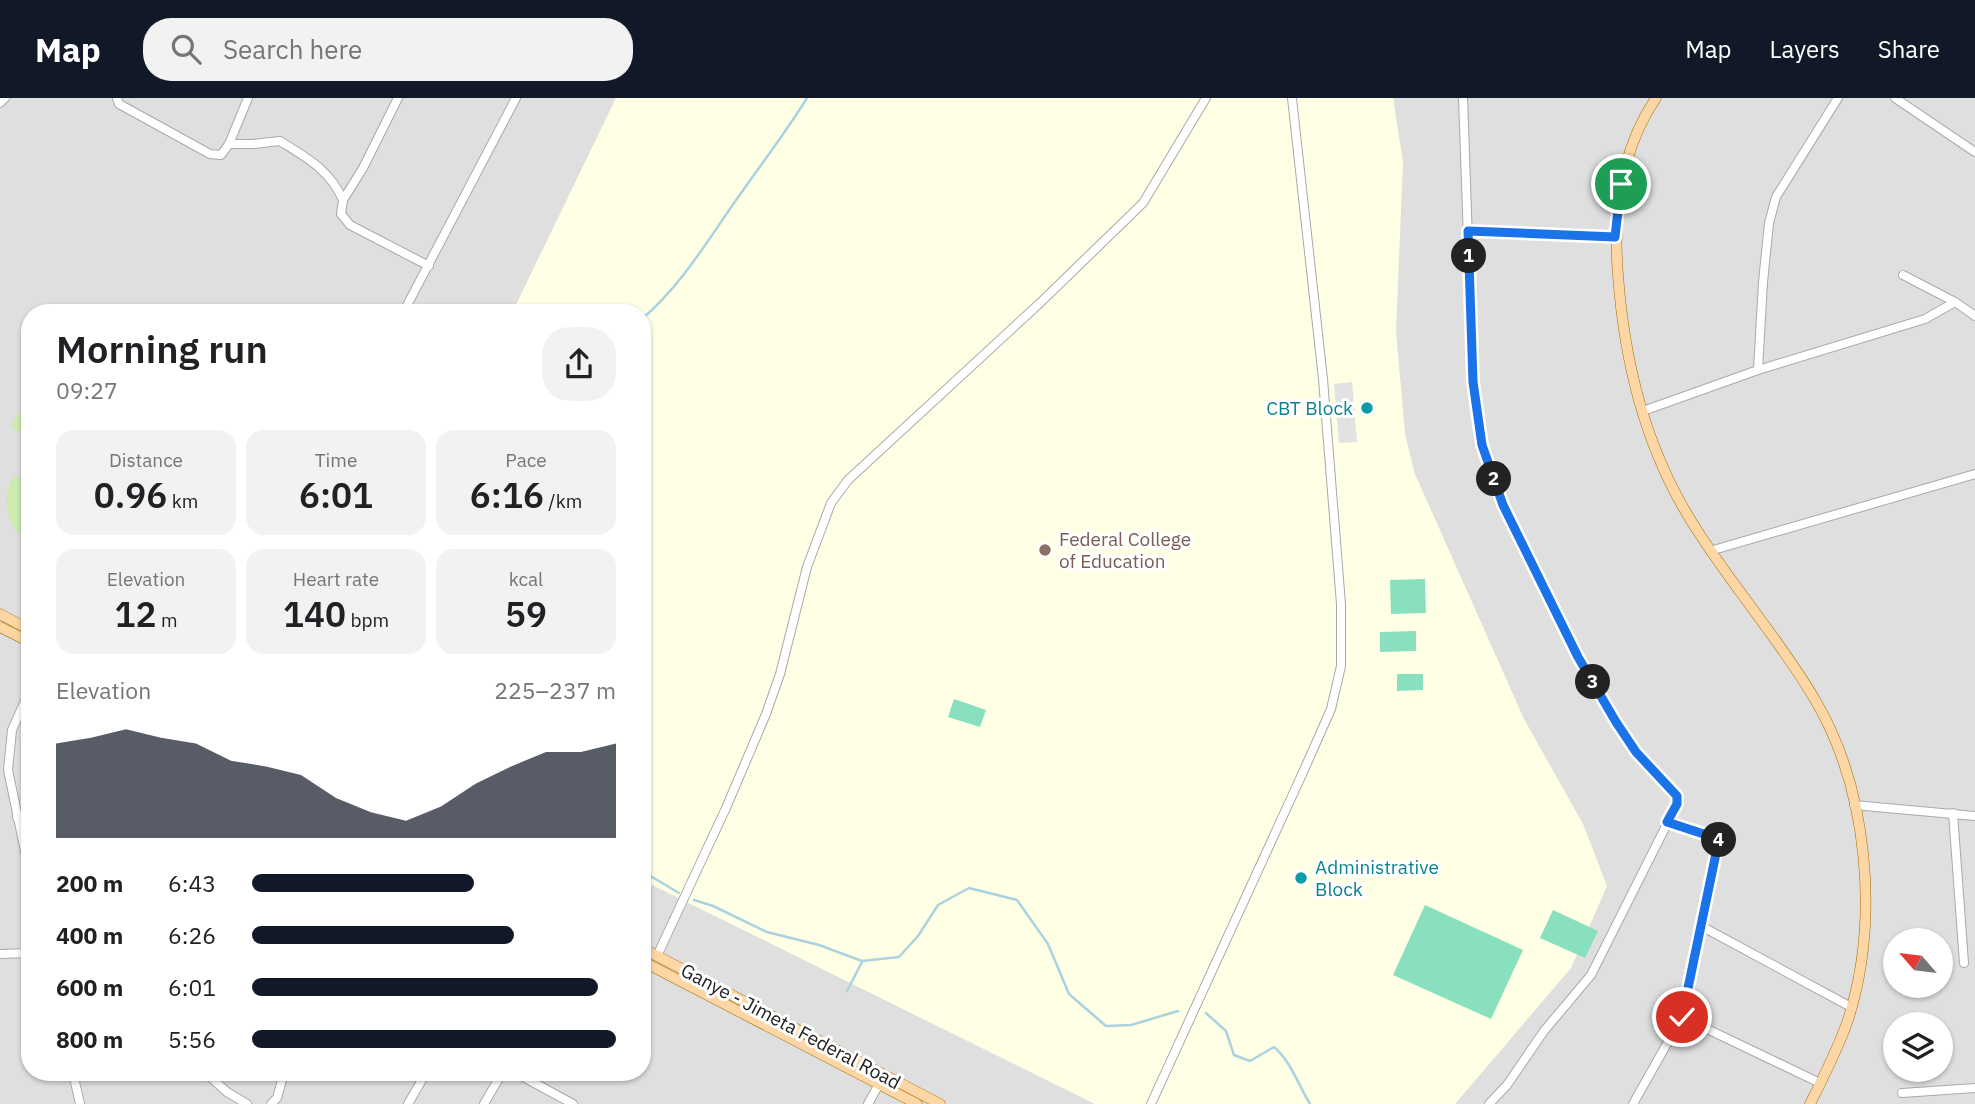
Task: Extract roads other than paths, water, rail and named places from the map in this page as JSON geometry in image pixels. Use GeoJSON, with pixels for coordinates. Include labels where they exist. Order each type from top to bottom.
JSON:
{"type":"FeatureCollection","features":[{"type":"Feature","properties":{"kind":"main road"},"geometry":{"type":"LineString","coordinates":[[1656,98],[1635,137],[1626,163],[1615,237],[1623,325],[1631,372],[1656,449],[1677,496],[1710,551],[1778,644],[1819,706],[1843,761],[1863,856],[1864,939],[1851,1007],[1842,1037],[1810,1104]]}},
{"type":"Feature","properties":{"kind":"main road"},"geometry":{"type":"LineString","coordinates":[[0,614],[21,625]]}},
{"type":"Feature","properties":{"kind":"main road"},"geometry":{"type":"LineString","coordinates":[[0,627],[21,638]]}},
{"type":"Feature","properties":{"kind":"main road"},"geometry":{"type":"LineString","coordinates":[[14,634],[21,640]]}},
{"type":"Feature","properties":{"kind":"main road","name":"Ganye - Jimeta Federal Road"},"geometry":{"type":"LineString","coordinates":[[651,953],[940,1104]]}},
{"type":"Feature","properties":{"kind":"main road","name":"Ganye - Jimeta Federal Road"},"geometry":{"type":"LineString","coordinates":[[651,966],[918,1104]]}},
{"type":"Feature","properties":{"kind":"street"},"geometry":{"type":"LineString","coordinates":[[0,103],[5,98]]}},
{"type":"Feature","properties":{"kind":"street"},"geometry":{"type":"LineString","coordinates":[[117,98],[119,104],[210,154],[221,155],[229,144],[247,98]]}},
{"type":"Feature","properties":{"kind":"street"},"geometry":{"type":"LineString","coordinates":[[398,98],[363,168],[343,200],[341,214],[350,225],[429,266]]}},
{"type":"Feature","properties":{"kind":"street"},"geometry":{"type":"LineString","coordinates":[[409,304],[516,98]]}},
{"type":"Feature","properties":{"kind":"street"},"geometry":{"type":"LineString","coordinates":[[657,956],[766,714],[780,674],[807,567],[831,503],[848,480],[1061,284],[1143,203],[1206,98]]}},
{"type":"Feature","properties":{"kind":"street"},"geometry":{"type":"LineString","coordinates":[[1151,1104],[1331,709],[1341,666],[1341,604],[1325,405],[1292,98]]}},
{"type":"Feature","properties":{"kind":"street"},"geometry":{"type":"LineString","coordinates":[[1463,98],[1473,382],[1482,445],[1503,505],[1578,657],[1636,752],[1677,796],[1677,804],[1591,975],[1544,1031],[1514,1075],[1489,1104]]}},
{"type":"Feature","properties":{"kind":"street"},"geometry":{"type":"LineString","coordinates":[[1758,370],[1769,223],[1776,197],[1838,98]]}},
{"type":"Feature","properties":{"kind":"street"},"geometry":{"type":"LineString","coordinates":[[1895,98],[1975,152]]}},
{"type":"Feature","properties":{"kind":"street"},"geometry":{"type":"LineString","coordinates":[[229,144],[253,145],[280,141],[335,181],[343,200]]}},
{"type":"Feature","properties":{"kind":"street"},"geometry":{"type":"LineString","coordinates":[[1468,231],[1615,237]]}},
{"type":"Feature","properties":{"kind":"street"},"geometry":{"type":"LineString","coordinates":[[1903,275],[1975,316]]}},
{"type":"Feature","properties":{"kind":"street"},"geometry":{"type":"LineString","coordinates":[[1643,411],[1758,370],[1925,319],[1955,303]]}},
{"type":"Feature","properties":{"kind":"street"},"geometry":{"type":"LineString","coordinates":[[1710,551],[1975,474]]}},
{"type":"Feature","properties":{"kind":"street"},"geometry":{"type":"LineString","coordinates":[[21,710],[12,730],[8,770],[21,835]]}},
{"type":"Feature","properties":{"kind":"street"},"geometry":{"type":"LineString","coordinates":[[0,727],[12,730]]}},
{"type":"Feature","properties":{"kind":"street"},"geometry":{"type":"LineString","coordinates":[[1854,805],[1975,816]]}},
{"type":"Feature","properties":{"kind":"street"},"geometry":{"type":"LineString","coordinates":[[1953,813],[1964,963]]}},
{"type":"Feature","properties":{"kind":"street"},"geometry":{"type":"LineString","coordinates":[[17,817],[21,817]]}},
{"type":"Feature","properties":{"kind":"street"},"geometry":{"type":"LineString","coordinates":[[1633,1104],[1682,1017],[1719,839],[1667,822]]}},
{"type":"Feature","properties":{"kind":"street"},"geometry":{"type":"LineString","coordinates":[[1701,926],[1851,1007]]}},
{"type":"Feature","properties":{"kind":"street"},"geometry":{"type":"LineString","coordinates":[[0,954],[21,953]]}},
{"type":"Feature","properties":{"kind":"street"},"geometry":{"type":"LineString","coordinates":[[1682,1017],[1820,1083]]}},
{"type":"Feature","properties":{"kind":"street"},"geometry":{"type":"LineString","coordinates":[[75,1081],[80,1104]]}},
{"type":"Feature","properties":{"kind":"street"},"geometry":{"type":"LineString","coordinates":[[215,1081],[247,1104]]}},
{"type":"Feature","properties":{"kind":"street"},"geometry":{"type":"LineString","coordinates":[[271,1104],[277,1098],[282,1081]]}},
{"type":"Feature","properties":{"kind":"street"},"geometry":{"type":"LineString","coordinates":[[408,1104],[421,1081]]}},
{"type":"Feature","properties":{"kind":"street"},"geometry":{"type":"LineString","coordinates":[[484,1104],[497,1081]]}},
{"type":"Feature","properties":{"kind":"street"},"geometry":{"type":"LineString","coordinates":[[531,1081],[573,1104]]}},
{"type":"Feature","properties":{"kind":"street"},"geometry":{"type":"LineString","coordinates":[[868,1104],[878,1084]]}},
{"type":"Feature","properties":{"kind":"street"},"geometry":{"type":"LineString","coordinates":[[1902,1093],[1975,1088]]}},
{"type":"Feature","properties":{"kind":"street"},"geometry":{"type":"LineString","coordinates":[[1936,1092],[1937,1104]]}},
{"type":"Feature","properties":{"kind":"waterway"},"geometry":{"type":"LineString","coordinates":[[651,311],[694,260],[807,98]]}},
{"type":"Feature","properties":{"kind":"waterway"},"geometry":{"type":"LineString","coordinates":[[651,876],[679,893]]}},
{"type":"Feature","properties":{"kind":"waterway"},"geometry":{"type":"LineString","coordinates":[[694,900],[713,906],[767,932],[819,945],[862,961],[899,957],[918,936],[938,905],[969,888],[1017,900],[1048,944],[1069,994],[1106,1026],[1131,1025],[1178,1011]]}},
{"type":"Feature","properties":{"kind":"waterway"},"geometry":{"type":"LineString","coordinates":[[847,991],[862,962]]}},
{"type":"Feature","properties":{"kind":"waterway"},"geometry":{"type":"LineString","coordinates":[[1206,1013],[1226,1031],[1234,1055],[1250,1061],[1274,1047],[1280,1052],[1310,1104]]}},
{"type":"Feature","properties":{"kind":"place","name":"CBT Block"},"geometry":{"type":"Point","coordinates":[1367,408]}},
{"type":"Feature","properties":{"kind":"place","name":"Federal College of Education"},"geometry":{"type":"Point","coordinates":[1045,550]}},
{"type":"Feature","properties":{"kind":"place","name":"Administrative Block"},"geometry":{"type":"Point","coordinates":[1301,878]}}]}
